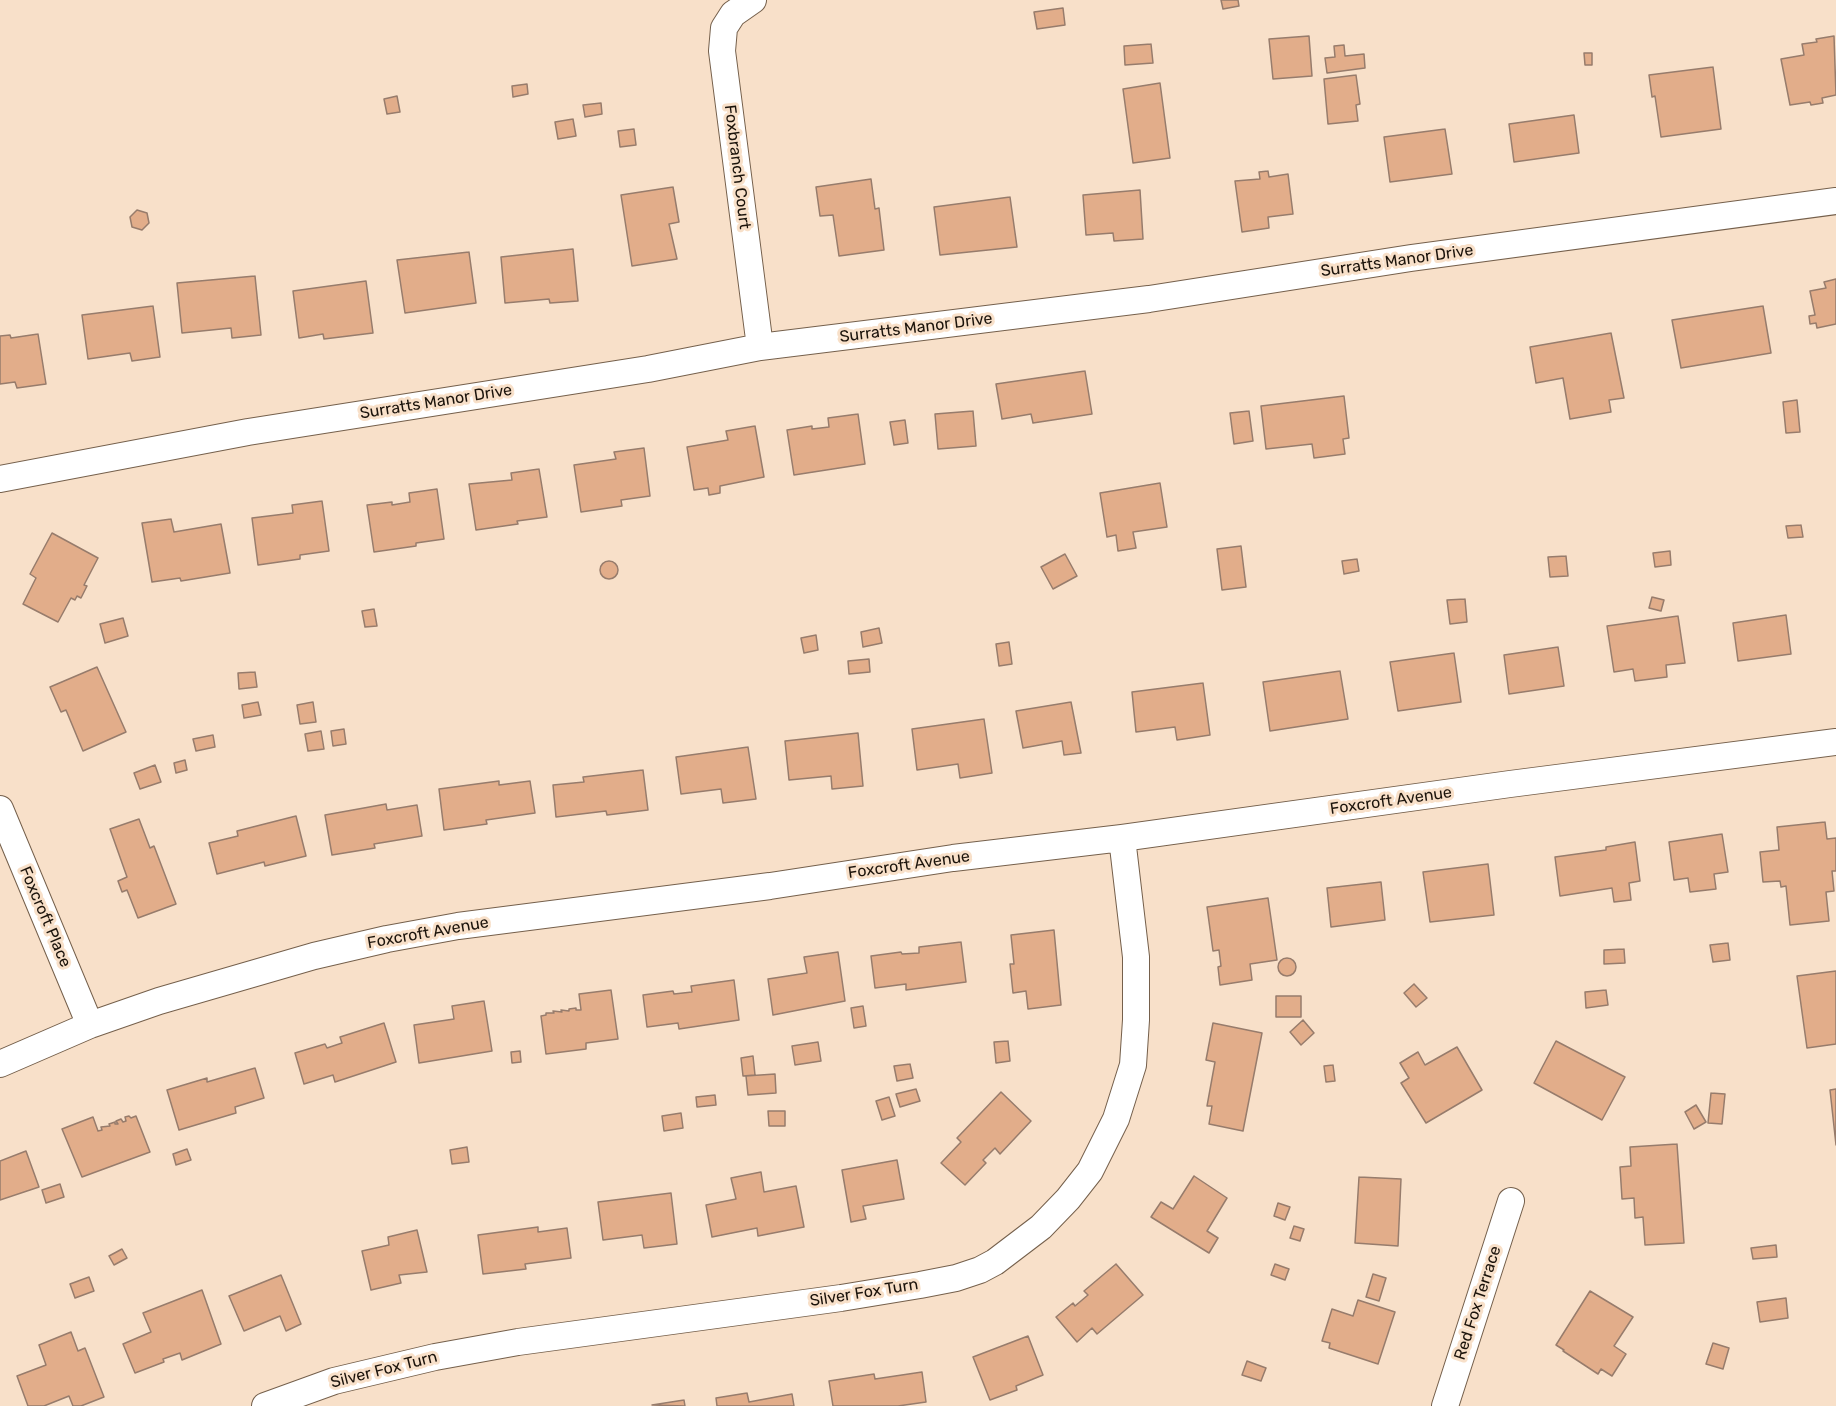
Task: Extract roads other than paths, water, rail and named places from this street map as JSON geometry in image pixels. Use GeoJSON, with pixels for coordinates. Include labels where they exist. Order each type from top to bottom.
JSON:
{"type":"FeatureCollection","features":[{"type":"Feature","properties":{"kind":"street","name":"Foxbranch Court"},"geometry":{"type":"LineString","coordinates":[[753,0],[733,14],[724,28],[722,51],[760,347]]}},
{"type":"Feature","properties":{"kind":"street","name":"Surratts Manor Drive"},"geometry":{"type":"LineString","coordinates":[[0,479],[248,432],[636,371],[760,347],[1149,299],[1411,258],[1836,201]]}},
{"type":"Feature","properties":{"kind":"street","name":"Foxcroft Avenue"},"geometry":{"type":"LineString","coordinates":[[0,1064],[90,1025],[159,1001],[314,956],[447,928],[770,886],[952,858],[1122,838],[1510,784],[1836,742]]}},
{"type":"Feature","properties":{"kind":"street","name":"Foxcroft Place"},"geometry":{"type":"LineString","coordinates":[[0,809],[90,1025]]}},
{"type":"Feature","properties":{"kind":"street","name":"Silver Fox Turn"},"geometry":{"type":"LineString","coordinates":[[265,1406],[334,1381],[435,1357],[518,1342],[920,1285],[972,1273],[995,1262],[1041,1227],[1068,1199],[1090,1171],[1116,1119],[1133,1065],[1137,1020],[1136,957],[1122,838]]}},
{"type":"Feature","properties":{"kind":"street","name":"Red Fox Terrace"},"geometry":{"type":"LineString","coordinates":[[1445,1406],[1511,1201]]}}]}
